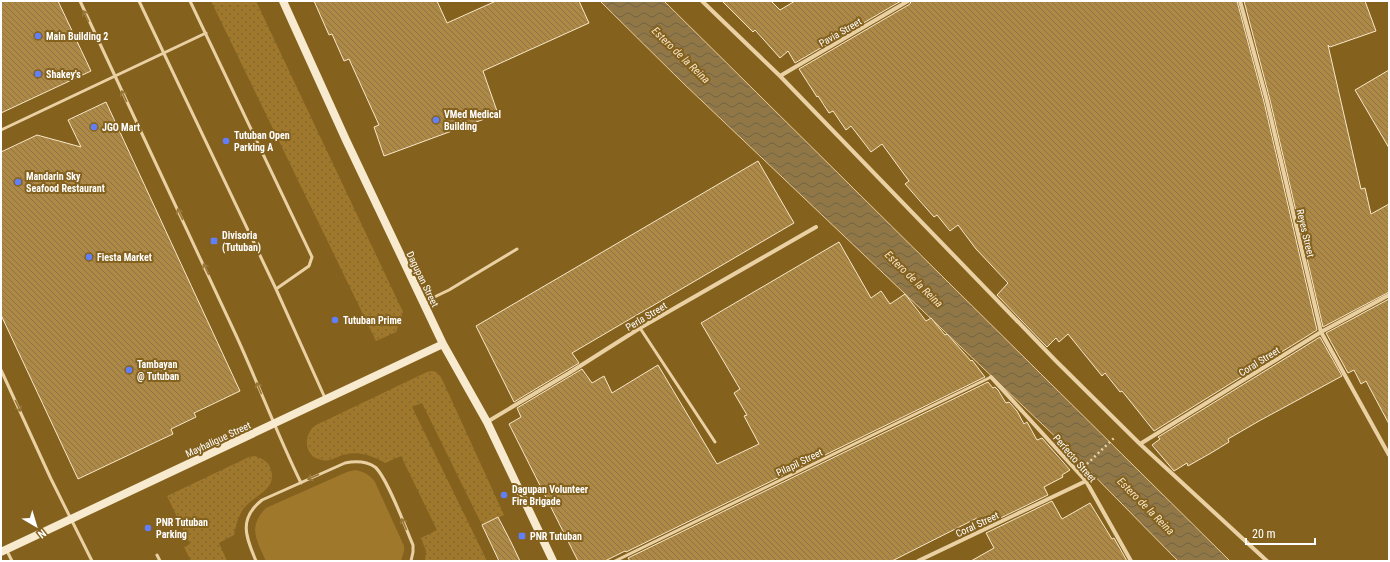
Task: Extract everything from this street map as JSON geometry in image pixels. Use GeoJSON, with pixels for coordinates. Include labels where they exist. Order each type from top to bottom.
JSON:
{"type":"FeatureCollection","features":[{"type":"Feature","properties":{"kind":"street","name":"Dagupan Street"},"geometry":{"type":"LineString","coordinates":[[283,1],[346,140],[443,344],[487,422],[553,561]]}},
{"type":"Feature","properties":{"kind":"street"},"geometry":{"type":"LineString","coordinates":[[702,1],[780,76],[1051,355],[1140,444],[1267,561]]}},
{"type":"Feature","properties":{"kind":"street","name":"Pavia Street"},"geometry":{"type":"LineString","coordinates":[[780,76],[908,1]]}},
{"type":"Feature","properties":{"kind":"street","name":"Reyes Street"},"geometry":{"type":"LineString","coordinates":[[1240,1],[1267,101],[1321,332],[1389,455]]}},
{"type":"Feature","properties":{"kind":"street","name":"Perla Street"},"geometry":{"type":"LineString","coordinates":[[487,422],[569,374],[640,328],[816,227]]}},
{"type":"Feature","properties":{"kind":"street","name":"Coral Street"},"geometry":{"type":"LineString","coordinates":[[1140,444],[1321,332],[1389,295]]}},
{"type":"Feature","properties":{"kind":"street","name":"Mayhaligue Street"},"geometry":{"type":"LineString","coordinates":[[4,551],[443,344]]}},
{"type":"Feature","properties":{"kind":"street","name":"Perfecto Street"},"geometry":{"type":"LineString","coordinates":[[991,377],[1086,481],[1131,561]]}},
{"type":"Feature","properties":{"kind":"street","name":"Coral Street"},"geometry":{"type":"LineString","coordinates":[[918,561],[1086,481]]}},
{"type":"Feature","properties":{"kind":"lane"},"geometry":{"type":"LineString","coordinates":[[80,1],[242,348],[301,483]]}},
{"type":"Feature","properties":{"kind":"lane"},"geometry":{"type":"LineString","coordinates":[[139,1],[276,289],[326,399]]}},
{"type":"Feature","properties":{"kind":"lane"},"geometry":{"type":"LineString","coordinates":[[190,1],[312,257],[309,266],[276,289]]}},
{"type":"Feature","properties":{"kind":"lane"},"geometry":{"type":"LineString","coordinates":[[1,130],[206,33]]}},
{"type":"Feature","properties":{"kind":"lane"},"geometry":{"type":"LineString","coordinates":[[424,302],[449,290],[517,249]]}},
{"type":"Feature","properties":{"kind":"lane"},"geometry":{"type":"LineString","coordinates":[[640,328],[716,442]]}},
{"type":"Feature","properties":{"kind":"lane"},"geometry":{"type":"LineString","coordinates":[[1,370],[92,561]]}},
{"type":"Feature","properties":{"kind":"lane","name":"Pilapil Street"},"geometry":{"type":"LineString","coordinates":[[615,561],[991,377]]}},
{"type":"Feature","properties":{"kind":"lane"},"geometry":{"type":"LineString","coordinates":[[256,561],[247,540],[246,533],[248,518],[251,511],[262,500],[345,463],[353,461],[368,463],[380,472],[384,478],[413,545],[411,561]]}},
{"type":"Feature","properties":{"kind":"lane"},"geometry":{"type":"LineString","coordinates":[[4,551],[12,561]]}},
{"type":"Feature","properties":{"kind":"lane"},"geometry":{"type":"LineString","coordinates":[[157,555],[160,561]]}},
{"type":"Feature","properties":{"kind":"path"},"geometry":{"type":"LineString","coordinates":[[1084,468],[1118,434]]}},
{"type":"Feature","properties":{"kind":"shaded area"},"geometry":{"type":"Polygon","coordinates":[[[211,1],[256,1],[403,312],[396,332],[376,341],[211,1]]]}},
{"type":"Feature","properties":{"kind":"shaded area"},"geometry":{"type":"Polygon","coordinates":[[[427,372],[436,372],[441,377],[504,515],[482,525],[422,403],[412,407],[487,561],[425,561],[426,551],[421,538],[437,530],[401,456],[385,463],[358,453],[346,454],[325,460],[316,458],[312,455],[307,446],[310,430],[314,426],[427,372]]]}},
{"type":"Feature","properties":{"kind":"shaded area"},"geometry":{"type":"Polygon","coordinates":[[[255,456],[269,465],[272,477],[271,483],[264,492],[248,503],[244,508],[236,524],[234,535],[219,543],[227,561],[191,561],[184,547],[190,544],[167,496],[249,457],[255,456]]]}},
{"type":"Feature","properties":{"kind":"shaded area"},"geometry":{"type":"Polygon","coordinates":[[[355,470],[367,474],[375,482],[404,546],[401,561],[266,561],[257,540],[255,528],[260,515],[266,508],[347,472],[355,470]]]}},
{"type":"Feature","properties":{"kind":"water","name":"Estero de la Reina"},"geometry":{"type":"Polygon","coordinates":[[[600,1],[664,1],[1230,561],[1178,561],[1063,444],[683,83],[600,1]]]}},
{"type":"Feature","properties":{"kind":"building","name":"Main Building 2"},"geometry":{"type":"Polygon","coordinates":[[[1,1],[58,1],[91,71],[1,113],[1,1]]]}},
{"type":"Feature","properties":{"kind":"building"},"geometry":{"type":"Polygon","coordinates":[[[314,1],[437,1],[447,23],[496,1],[579,1],[589,23],[483,71],[498,114],[384,156],[374,127],[379,125],[349,59],[344,61],[332,34],[329,35],[314,1]]]}},
{"type":"Feature","properties":{"kind":"building"},"geometry":{"type":"Polygon","coordinates":[[[722,1],[771,1],[780,10],[795,1],[901,1],[795,63],[788,51],[780,58],[755,30],[753,32],[722,1]]]}},
{"type":"Feature","properties":{"kind":"building"},"geometry":{"type":"Polygon","coordinates":[[[911,1],[1237,1],[1264,102],[1317,330],[1154,431],[1122,391],[1120,392],[1105,373],[1102,376],[1068,334],[1059,342],[1056,338],[1047,347],[997,295],[1008,283],[976,249],[958,225],[950,231],[937,215],[934,217],[905,184],[909,181],[882,144],[871,152],[851,126],[846,130],[833,111],[829,113],[799,69],[910,4],[911,1]]]}},
{"type":"Feature","properties":{"kind":"building"},"geometry":{"type":"Polygon","coordinates":[[[1244,1],[1365,1],[1376,31],[1330,47],[1328,45],[1361,189],[1365,188],[1371,214],[1389,204],[1389,292],[1323,327],[1270,100],[1244,1]]]}},
{"type":"Feature","properties":{"kind":"building"},"geometry":{"type":"Polygon","coordinates":[[[1389,70],[1389,148],[1355,90],[1389,70]]]}},
{"type":"Feature","properties":{"kind":"building","name":"Fiesta Market"},"geometry":{"type":"Polygon","coordinates":[[[106,102],[240,391],[194,413],[196,417],[171,429],[173,434],[78,479],[1,315],[1,152],[37,135],[81,147],[68,120],[106,102]]]}},
{"type":"Feature","properties":{"kind":"building"},"geometry":{"type":"Polygon","coordinates":[[[758,161],[794,223],[572,353],[579,363],[514,402],[476,326],[758,161]]]}},
{"type":"Feature","properties":{"kind":"building"},"geometry":{"type":"Polygon","coordinates":[[[839,242],[871,298],[881,291],[890,304],[905,294],[926,321],[931,318],[945,335],[947,334],[971,361],[972,360],[985,377],[626,552],[625,551],[605,561],[578,561],[509,424],[521,417],[517,408],[582,369],[592,383],[604,376],[612,393],[658,365],[717,464],[759,444],[744,416],[747,415],[734,393],[740,389],[701,323],[839,242]]]}},
{"type":"Feature","properties":{"kind":"building"},"geometry":{"type":"Polygon","coordinates":[[[1389,299],[1389,424],[1366,381],[1361,384],[1354,370],[1348,373],[1326,333],[1389,299]]]}},
{"type":"Feature","properties":{"kind":"building"},"geometry":{"type":"Polygon","coordinates":[[[1320,337],[1342,376],[1228,439],[1229,442],[1188,466],[1187,463],[1174,471],[1152,445],[1160,439],[1158,437],[1320,337]]]}},
{"type":"Feature","properties":{"kind":"building"},"geometry":{"type":"Polygon","coordinates":[[[988,382],[993,388],[995,387],[998,390],[1006,403],[1009,402],[1017,411],[1024,424],[1027,422],[1037,440],[1042,438],[1070,470],[1062,475],[1063,477],[1044,487],[1048,495],[982,527],[977,518],[892,561],[630,561],[628,558],[988,382]]]}},
{"type":"Feature","properties":{"kind":"building"},"geometry":{"type":"Polygon","coordinates":[[[1052,501],[1062,519],[1090,503],[1112,539],[1114,538],[1127,561],[971,561],[994,548],[986,533],[1052,501]]]}},
{"type":"Feature","properties":{"kind":"building"},"geometry":{"type":"Polygon","coordinates":[[[498,517],[520,561],[499,561],[482,525],[498,517]]]}},
{"type":"Feature","properties":{"kind":"place","name":"Main Building 2"},"geometry":{"type":"Point","coordinates":[38,36]}},
{"type":"Feature","properties":{"kind":"place","name":"Shakey's"},"geometry":{"type":"Point","coordinates":[38,74]}},
{"type":"Feature","properties":{"kind":"place","name":"VMed Medical Building"},"geometry":{"type":"Point","coordinates":[436,120]}},
{"type":"Feature","properties":{"kind":"place","name":"JGO Mart"},"geometry":{"type":"Point","coordinates":[94,127]}},
{"type":"Feature","properties":{"kind":"place","name":"Tutuban Open Parking A"},"geometry":{"type":"Point","coordinates":[226,141]}},
{"type":"Feature","properties":{"kind":"place","name":"Mandarin Sky Seafood Restaurant"},"geometry":{"type":"Point","coordinates":[18,182]}},
{"type":"Feature","properties":{"kind":"place","name":"Divisoria (Tutuban)"},"geometry":{"type":"Point","coordinates":[214,241]}},
{"type":"Feature","properties":{"kind":"place","name":"Fiesta Market"},"geometry":{"type":"Point","coordinates":[89,257]}},
{"type":"Feature","properties":{"kind":"place","name":"Tutuban Prime"},"geometry":{"type":"Point","coordinates":[335,320]}},
{"type":"Feature","properties":{"kind":"place","name":"Tambayan @ Tutuban"},"geometry":{"type":"Point","coordinates":[129,370]}},
{"type":"Feature","properties":{"kind":"place","name":"Dagupan Volunteer Fire Brigade"},"geometry":{"type":"Point","coordinates":[504,495]}},
{"type":"Feature","properties":{"kind":"place","name":"PNR Tutuban Parking"},"geometry":{"type":"Point","coordinates":[148,528]}},
{"type":"Feature","properties":{"kind":"place","name":"PNR Tutuban"},"geometry":{"type":"Point","coordinates":[522,536]}}]}
